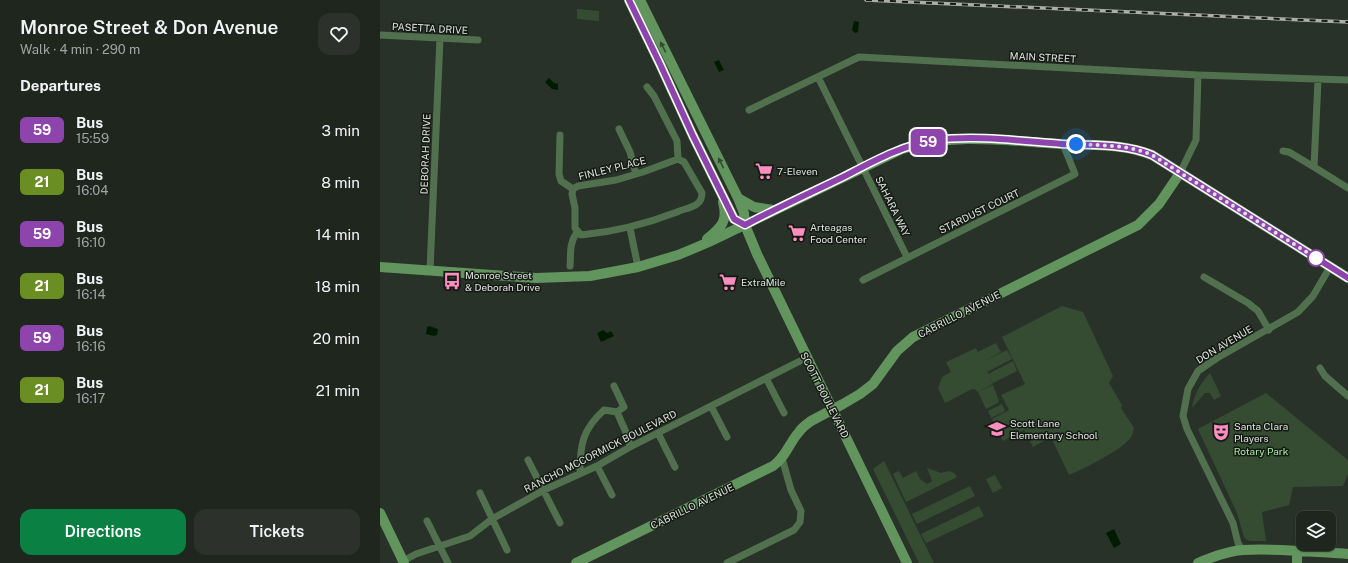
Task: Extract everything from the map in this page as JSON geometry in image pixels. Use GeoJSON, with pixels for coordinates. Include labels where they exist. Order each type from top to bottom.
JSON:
{"type":"FeatureCollection","features":[{"type":"Feature","properties":{"kind":"main road","name":"SCOTT BOULEVARD"},"geometry":{"type":"LineString","coordinates":[[629,0],[734,219],[745,225]]}},
{"type":"Feature","properties":{"kind":"main road","name":"SCOTT BOULEVARD"},"geometry":{"type":"LineString","coordinates":[[640,0],[738,198],[744,213],[745,225],[757,254],[806,358],[833,410],[907,563]]}},
{"type":"Feature","properties":{"kind":"main road"},"geometry":{"type":"LineString","coordinates":[[380,267],[536,278],[590,276],[638,267],[678,255],[695,248],[902,148],[935,140],[988,139],[1063,144],[1111,145],[1130,148],[1152,155],[1348,278]]}},
{"type":"Feature","properties":{"kind":"main road","name":"CABRILLO AVENUE"},"geometry":{"type":"LineString","coordinates":[[576,563],[773,466],[782,458],[799,431],[804,426],[860,394],[873,384],[898,351],[913,337],[1138,225],[1159,204],[1180,173]]}},
{"type":"Feature","properties":{"kind":"main road"},"geometry":{"type":"LineString","coordinates":[[695,248],[718,230],[724,219],[725,210],[719,187]]}},
{"type":"Feature","properties":{"kind":"main road"},"geometry":{"type":"LineString","coordinates":[[738,198],[754,207],[774,210]]}},
{"type":"Feature","properties":{"kind":"main road"},"geometry":{"type":"LineString","coordinates":[[380,513],[404,562]]}},
{"type":"Feature","properties":{"kind":"main road"},"geometry":{"type":"LineString","coordinates":[[1198,563],[1226,553],[1242,550],[1348,554]]}},
{"type":"Feature","properties":{"kind":"main road"},"geometry":{"type":"LineString","coordinates":[[1297,552],[1297,563]]}},
{"type":"Feature","properties":{"kind":"street","name":"PASETTA DRIVE"},"geometry":{"type":"LineString","coordinates":[[380,35],[478,40]]}},
{"type":"Feature","properties":{"kind":"street","name":"DEBORAH DRIVE"},"geometry":{"type":"LineString","coordinates":[[430,270],[440,38]]}},
{"type":"Feature","properties":{"kind":"street","name":"MAIN STREET"},"geometry":{"type":"LineString","coordinates":[[749,110],[858,57],[1198,75],[1348,80]]}},
{"type":"Feature","properties":{"kind":"street","name":"CABRILLO AVENUE"},"geometry":{"type":"LineString","coordinates":[[1180,173],[1196,140],[1198,75]]}},
{"type":"Feature","properties":{"kind":"street","name":"SAHARA WAY"},"geometry":{"type":"LineString","coordinates":[[818,77],[907,257]]}},
{"type":"Feature","properties":{"kind":"street"},"geometry":{"type":"LineString","coordinates":[[1314,166],[1318,80]]}},
{"type":"Feature","properties":{"kind":"street"},"geometry":{"type":"LineString","coordinates":[[560,135],[559,174],[561,181],[573,190],[572,194],[575,208],[575,228],[581,235],[630,228],[698,204],[702,198],[702,193],[684,162],[678,159],[677,141],[654,96],[647,87]]}},
{"type":"Feature","properties":{"kind":"street"},"geometry":{"type":"LineString","coordinates":[[619,129],[630,152],[636,174]]}},
{"type":"Feature","properties":{"kind":"street","name":"STARDUST COURT"},"geometry":{"type":"LineString","coordinates":[[863,280],[1075,174],[1063,144]]}},
{"type":"Feature","properties":{"kind":"street"},"geometry":{"type":"LineString","coordinates":[[1283,151],[1289,152],[1314,166],[1348,188]]}},
{"type":"Feature","properties":{"kind":"street","name":"FINLEY PLACE"},"geometry":{"type":"LineString","coordinates":[[573,190],[578,186],[616,180],[678,159]]}},
{"type":"Feature","properties":{"kind":"street"},"geometry":{"type":"LineString","coordinates":[[630,228],[638,267]]}},
{"type":"Feature","properties":{"kind":"street"},"geometry":{"type":"LineString","coordinates":[[570,266],[571,244],[577,232]]}},
{"type":"Feature","properties":{"kind":"street","name":"DON AVENUE"},"geometry":{"type":"LineString","coordinates":[[1242,550],[1238,543],[1233,523],[1187,429],[1183,416],[1188,389],[1198,371],[1217,358],[1269,330],[1298,312],[1313,296],[1330,267]]}},
{"type":"Feature","properties":{"kind":"street"},"geometry":{"type":"LineString","coordinates":[[1204,277],[1248,303],[1258,311],[1269,330]]}},
{"type":"Feature","properties":{"kind":"street","name":"RANCHO MCCORMICK BOULEVARD"},"geometry":{"type":"LineString","coordinates":[[404,562],[416,554],[470,536],[492,519],[544,490],[597,466],[630,447],[806,358]]}},
{"type":"Feature","properties":{"kind":"street"},"geometry":{"type":"LineString","coordinates":[[1320,368],[1325,376],[1348,396]]}},
{"type":"Feature","properties":{"kind":"street"},"geometry":{"type":"LineString","coordinates":[[766,378],[784,412]]}},
{"type":"Feature","properties":{"kind":"street"},"geometry":{"type":"LineString","coordinates":[[580,474],[580,451],[586,432],[594,419],[604,410],[617,412],[624,407],[614,386]]}},
{"type":"Feature","properties":{"kind":"street"},"geometry":{"type":"LineString","coordinates":[[711,406],[728,437]]}},
{"type":"Feature","properties":{"kind":"street"},"geometry":{"type":"LineString","coordinates":[[617,412],[628,437],[630,447]]}},
{"type":"Feature","properties":{"kind":"street"},"geometry":{"type":"LineString","coordinates":[[658,433],[675,467]]}},
{"type":"Feature","properties":{"kind":"street"},"geometry":{"type":"LineString","coordinates":[[727,563],[794,530],[800,522],[801,511],[791,490],[782,458]]}},
{"type":"Feature","properties":{"kind":"street"},"geometry":{"type":"LineString","coordinates":[[528,460],[560,523]]}},
{"type":"Feature","properties":{"kind":"street"},"geometry":{"type":"LineString","coordinates":[[597,466],[612,495]]}},
{"type":"Feature","properties":{"kind":"street"},"geometry":{"type":"LineString","coordinates":[[480,493],[507,550]]}},
{"type":"Feature","properties":{"kind":"street"},"geometry":{"type":"LineString","coordinates":[[427,521],[448,563]]}},
{"type":"Feature","properties":{"kind":"green space"},"geometry":{"type":"Polygon","coordinates":[[[577,9],[599,11],[599,21],[577,19],[577,9]]]}},
{"type":"Feature","properties":{"kind":"green space"},"geometry":{"type":"Polygon","coordinates":[[[1062,306],[1083,312],[1113,376],[1109,383],[1122,405],[1121,408],[1134,428],[1132,436],[1127,442],[1103,458],[1069,475],[1051,437],[1033,447],[1024,430],[1003,441],[992,419],[1009,410],[1001,395],[1025,384],[1002,337],[1062,306]]]}},
{"type":"Feature","properties":{"kind":"green space"},"geometry":{"type":"Polygon","coordinates":[[[996,343],[1001,352],[982,362],[1007,350],[1012,359],[987,372],[993,384],[978,392],[974,389],[970,390],[945,403],[938,388],[942,377],[951,372],[946,362],[976,348],[978,352],[996,343]]]}},
{"type":"Feature","properties":{"kind":"green space"},"geometry":{"type":"Polygon","coordinates":[[[1013,361],[1017,371],[993,383],[988,374],[1013,361]]]}},
{"type":"Feature","properties":{"kind":"green space"},"geometry":{"type":"Polygon","coordinates":[[[1210,373],[1221,396],[1214,400],[1210,393],[1205,393],[1192,408],[1198,389],[1210,373]]]}},
{"type":"Feature","properties":{"kind":"green space"},"geometry":{"type":"Polygon","coordinates":[[[993,385],[999,401],[986,409],[978,392],[993,385]]]}},
{"type":"Feature","properties":{"kind":"green space","name":"Rotary Park"},"geometry":{"type":"Polygon","coordinates":[[[1266,393],[1348,460],[1348,474],[1343,486],[1293,487],[1289,505],[1262,512],[1266,541],[1250,541],[1244,537],[1237,513],[1198,429],[1266,393]]]}},
{"type":"Feature","properties":{"kind":"green space"},"geometry":{"type":"Polygon","coordinates":[[[1002,404],[1005,411],[991,418],[988,411],[1002,404]]]}},
{"type":"Feature","properties":{"kind":"green space"},"geometry":{"type":"Polygon","coordinates":[[[884,461],[934,563],[919,563],[873,469],[884,461]]]}},
{"type":"Feature","properties":{"kind":"green space"},"geometry":{"type":"Polygon","coordinates":[[[927,468],[941,473],[949,471],[954,473],[957,477],[906,502],[893,474],[899,471],[903,478],[916,471],[920,479],[927,484],[932,481],[927,468]]]}},
{"type":"Feature","properties":{"kind":"green space"},"geometry":{"type":"Polygon","coordinates":[[[995,475],[1002,488],[993,493],[986,479],[995,475]]]}},
{"type":"Feature","properties":{"kind":"green space"},"geometry":{"type":"Polygon","coordinates":[[[970,486],[975,496],[917,524],[912,514],[970,486]]]}},
{"type":"Feature","properties":{"kind":"green space"},"geometry":{"type":"Polygon","coordinates":[[[979,506],[984,516],[926,543],[921,534],[979,506]]]}},
{"type":"Feature","properties":{"kind":"shaded area"},"geometry":{"type":"Polygon","coordinates":[[[854,21],[859,22],[858,32],[855,33],[852,30],[854,21]]]}},
{"type":"Feature","properties":{"kind":"shaded area"},"geometry":{"type":"Polygon","coordinates":[[[719,60],[724,70],[719,72],[714,62],[719,60]]]}},
{"type":"Feature","properties":{"kind":"shaded area"},"geometry":{"type":"Polygon","coordinates":[[[549,78],[554,83],[558,84],[558,90],[552,89],[545,82],[549,78]]]}},
{"type":"Feature","properties":{"kind":"shaded area"},"geometry":{"type":"Polygon","coordinates":[[[429,326],[438,329],[437,335],[434,336],[426,334],[427,327],[429,326]]]}},
{"type":"Feature","properties":{"kind":"shaded area"},"geometry":{"type":"Polygon","coordinates":[[[603,330],[607,333],[611,331],[614,336],[601,342],[597,333],[603,330]]]}},
{"type":"Feature","properties":{"kind":"shaded area"},"geometry":{"type":"Polygon","coordinates":[[[606,445],[608,450],[595,456],[593,451],[606,445]]]}},
{"type":"Feature","properties":{"kind":"shaded area"},"geometry":{"type":"Polygon","coordinates":[[[1114,529],[1121,544],[1114,548],[1106,533],[1114,529]]]}},
{"type":"Feature","properties":{"kind":"railway"},"geometry":{"type":"LineString","coordinates":[[866,0],[1348,22]]}},
{"type":"Feature","properties":{"kind":"bus line","name":"59"},"geometry":{"type":"LineString","coordinates":[[629,0],[734,219],[745,225],[902,148],[935,140],[988,139],[1063,144],[1111,145],[1130,148],[1152,155],[1348,278]]}},
{"type":"Feature","properties":{"kind":"place","name":"7-Eleven"},"geometry":{"type":"Point","coordinates":[764,171]}},
{"type":"Feature","properties":{"kind":"place","name":"Arteagas Food Center"},"geometry":{"type":"Point","coordinates":[797,233]}},
{"type":"Feature","properties":{"kind":"place","name":"Monroe Street & Deborah Drive"},"geometry":{"type":"Point","coordinates":[452,281]}},
{"type":"Feature","properties":{"kind":"place","name":"ExtraMile"},"geometry":{"type":"Point","coordinates":[728,282]}},
{"type":"Feature","properties":{"kind":"place","name":"Scott Lane Elementary School"},"geometry":{"type":"Point","coordinates":[997,429]}},
{"type":"Feature","properties":{"kind":"place","name":"Santa Clara Players"},"geometry":{"type":"Point","coordinates":[1221,432]}},
{"type":"Feature","properties":{"kind":"route"},"geometry":{"type":"LineString","coordinates":[[1076,144],[1111,145],[1130,148],[1152,155],[1316,258]]}}]}
